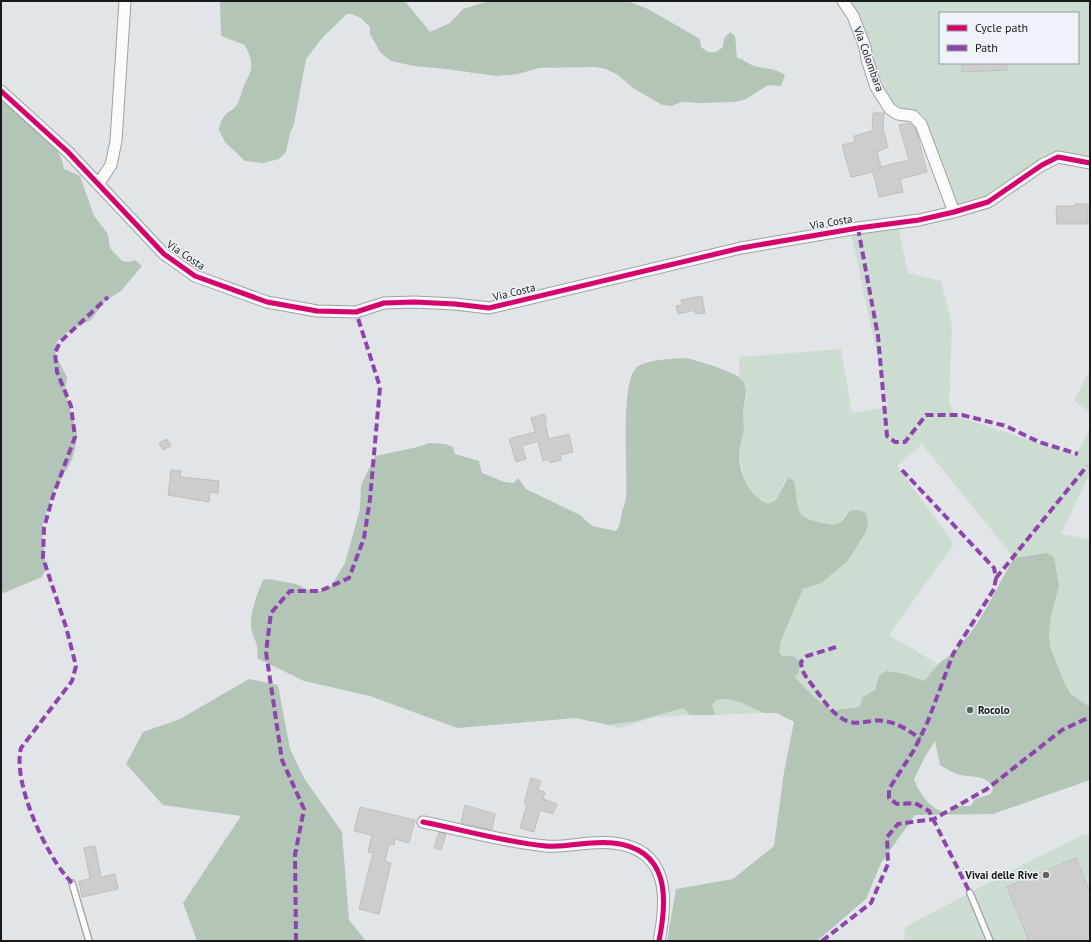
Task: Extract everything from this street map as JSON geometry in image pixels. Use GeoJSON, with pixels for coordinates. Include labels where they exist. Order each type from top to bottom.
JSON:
{"type":"FeatureCollection","features":[{"type":"Feature","properties":{"kind":"street"},"geometry":{"type":"LineString","coordinates":[[99,183],[111,166],[116,142],[125,1]]}},
{"type":"Feature","properties":{"kind":"street","name":"Via Colombara"},"geometry":{"type":"LineString","coordinates":[[843,1],[853,16],[865,47],[867,59],[876,87],[890,109],[898,114],[913,116],[921,124],[954,212]]}},
{"type":"Feature","properties":{"kind":"street","name":"Via Costa"},"geometry":{"type":"LineString","coordinates":[[1,91],[68,152],[99,183],[140,230],[164,254],[195,276],[267,302],[317,311],[356,312],[384,303],[414,302],[455,304],[489,308],[741,248],[858,228],[919,220],[954,212],[988,202],[1042,165],[1058,157],[1090,163]]}},
{"type":"Feature","properties":{"kind":"street"},"geometry":{"type":"LineString","coordinates":[[423,822],[526,844],[553,846],[612,843],[635,848],[649,856],[660,873],[664,895],[664,915],[659,941]]}},
{"type":"Feature","properties":{"kind":"lane"},"geometry":{"type":"LineString","coordinates":[[72,883],[89,941]]}},
{"type":"Feature","properties":{"kind":"lane"},"geometry":{"type":"LineString","coordinates":[[970,893],[990,941]]}},
{"type":"Feature","properties":{"kind":"shaded area"},"geometry":{"type":"Polygon","coordinates":[[[844,1],[1090,1],[1090,160],[1062,155],[990,205],[989,210],[946,210],[924,115],[894,107],[882,88],[864,37],[844,1]]]}},
{"type":"Feature","properties":{"kind":"shaded area"},"geometry":{"type":"Polygon","coordinates":[[[898,227],[908,273],[941,281],[952,326],[949,402],[955,416],[1076,455],[1090,428],[1090,473],[1061,534],[1090,539],[1090,707],[1071,694],[1064,682],[1050,646],[1049,632],[1051,616],[1059,586],[1054,557],[1038,554],[1014,558],[922,444],[897,466],[954,544],[889,635],[938,664],[929,677],[924,681],[905,674],[877,684],[860,706],[830,710],[795,678],[792,656],[782,656],[779,652],[781,640],[803,589],[821,583],[847,562],[866,532],[868,523],[866,513],[845,515],[841,522],[835,525],[803,518],[799,513],[796,495],[788,477],[785,480],[776,500],[768,504],[759,501],[753,495],[745,481],[739,455],[744,425],[743,412],[747,395],[746,386],[739,376],[739,357],[841,349],[852,413],[888,407],[851,233],[898,227]]]}},
{"type":"Feature","properties":{"kind":"shaded area"},"geometry":{"type":"Polygon","coordinates":[[[1090,369],[1090,413],[1074,401],[1090,369]]]}},
{"type":"Feature","properties":{"kind":"shaded area"},"geometry":{"type":"Polygon","coordinates":[[[725,699],[740,702],[763,713],[715,715],[712,705],[717,700],[725,699]]]}},
{"type":"Feature","properties":{"kind":"shaded area"},"geometry":{"type":"Polygon","coordinates":[[[683,708],[690,715],[655,717],[619,728],[608,725],[637,721],[683,708]]]}},
{"type":"Feature","properties":{"kind":"shaded area","name":"Vivai delle Rive"},"geometry":{"type":"Polygon","coordinates":[[[1085,834],[1090,836],[1090,941],[904,941],[905,927],[1085,834]]]}},
{"type":"Feature","properties":{"kind":"green space"},"geometry":{"type":"Polygon","coordinates":[[[220,1],[405,1],[430,32],[450,23],[463,9],[488,1],[627,1],[648,9],[700,39],[701,47],[708,52],[716,52],[723,47],[724,38],[730,32],[735,36],[737,58],[742,59],[754,66],[774,70],[785,75],[781,86],[768,85],[746,99],[735,102],[681,102],[672,106],[662,105],[633,88],[618,75],[606,69],[596,67],[539,68],[518,74],[496,76],[414,66],[391,61],[380,52],[370,34],[370,27],[361,18],[352,14],[347,14],[323,37],[306,59],[294,124],[290,133],[286,152],[279,159],[263,163],[245,161],[225,142],[219,130],[224,117],[238,103],[250,71],[251,61],[245,45],[221,36],[220,1]]]}},
{"type":"Feature","properties":{"kind":"green space"},"geometry":{"type":"Polygon","coordinates":[[[1,85],[48,137],[56,148],[64,169],[80,176],[94,216],[108,234],[110,248],[122,261],[129,262],[135,260],[142,266],[121,291],[105,301],[91,320],[69,331],[57,341],[55,350],[57,358],[67,377],[65,390],[77,434],[75,450],[71,462],[52,494],[43,523],[42,533],[46,568],[42,577],[1,594],[1,85]]]}},
{"type":"Feature","properties":{"kind":"green space"},"geometry":{"type":"Polygon","coordinates":[[[686,358],[723,370],[736,376],[740,378],[745,386],[746,394],[743,412],[744,427],[739,461],[746,484],[755,496],[768,504],[776,500],[788,477],[794,481],[797,503],[801,515],[812,521],[835,525],[841,522],[850,511],[859,510],[866,513],[868,523],[866,532],[847,562],[821,583],[803,589],[781,640],[779,652],[782,656],[792,656],[799,661],[799,672],[795,677],[820,702],[835,711],[860,706],[863,697],[875,690],[879,676],[886,671],[905,674],[924,681],[940,663],[953,653],[966,639],[981,617],[1014,558],[1046,553],[1054,557],[1059,586],[1051,616],[1049,632],[1050,646],[1064,682],[1071,694],[1090,707],[1090,780],[993,814],[915,815],[881,863],[866,899],[817,941],[667,941],[676,889],[733,879],[774,846],[784,772],[794,722],[777,713],[763,713],[740,702],[725,699],[717,700],[712,705],[715,715],[690,715],[683,708],[637,721],[608,725],[576,718],[457,728],[370,696],[304,681],[257,658],[257,645],[251,626],[251,621],[255,602],[263,580],[269,579],[296,584],[308,590],[321,591],[331,586],[345,563],[360,509],[361,485],[375,456],[418,447],[429,443],[445,444],[453,447],[455,454],[479,461],[482,473],[504,482],[514,483],[518,478],[526,489],[580,515],[592,526],[616,531],[620,524],[622,510],[626,499],[626,409],[631,377],[636,368],[640,365],[660,360],[686,358]],[[935,741],[914,779],[919,791],[932,806],[937,809],[949,813],[952,806],[971,806],[975,799],[991,794],[993,788],[987,780],[979,777],[957,774],[940,765],[935,741]]]}},
{"type":"Feature","properties":{"kind":"green space"},"geometry":{"type":"Polygon","coordinates":[[[249,679],[278,685],[290,749],[304,778],[342,832],[349,920],[366,941],[197,941],[183,903],[241,816],[163,805],[126,764],[143,732],[180,719],[249,679]]]}},
{"type":"Feature","properties":{"kind":"building"},"geometry":{"type":"Polygon","coordinates":[[[962,64],[1007,64],[1007,70],[962,72],[962,64]]]}},
{"type":"Feature","properties":{"kind":"building"},"geometry":{"type":"Polygon","coordinates":[[[873,113],[884,113],[883,129],[888,147],[877,152],[881,167],[909,160],[899,125],[909,123],[915,128],[927,172],[900,179],[903,192],[879,197],[873,172],[851,177],[842,145],[855,142],[854,136],[872,131],[873,113]]]}},
{"type":"Feature","properties":{"kind":"building"},"geometry":{"type":"Polygon","coordinates":[[[1075,204],[1088,204],[1088,224],[1057,224],[1056,206],[1075,206],[1075,204]]]}},
{"type":"Feature","properties":{"kind":"building"},"geometry":{"type":"Polygon","coordinates":[[[702,296],[705,313],[696,314],[695,310],[678,314],[676,306],[682,305],[681,300],[702,296]]]}},
{"type":"Feature","properties":{"kind":"building"},"geometry":{"type":"Polygon","coordinates":[[[544,414],[547,422],[545,423],[549,439],[569,434],[573,452],[560,455],[561,460],[550,463],[549,459],[543,461],[538,441],[522,446],[526,459],[516,462],[509,439],[535,432],[531,418],[544,414]]]}},
{"type":"Feature","properties":{"kind":"building"},"geometry":{"type":"Polygon","coordinates":[[[167,439],[171,446],[163,450],[159,443],[167,439]]]}},
{"type":"Feature","properties":{"kind":"building"},"geometry":{"type":"Polygon","coordinates":[[[171,470],[181,471],[180,477],[219,481],[218,493],[210,492],[209,502],[168,495],[171,470]]]}},
{"type":"Feature","properties":{"kind":"building"},"geometry":{"type":"Polygon","coordinates":[[[531,778],[541,781],[538,790],[545,792],[543,799],[557,804],[553,814],[540,810],[534,832],[520,828],[527,804],[524,804],[531,778]]]}},
{"type":"Feature","properties":{"kind":"building"},"geometry":{"type":"Polygon","coordinates":[[[465,805],[495,814],[492,830],[461,823],[465,805]]]}},
{"type":"Feature","properties":{"kind":"building"},"geometry":{"type":"Polygon","coordinates":[[[360,807],[415,820],[409,843],[395,839],[394,845],[389,844],[385,861],[391,863],[379,914],[359,909],[373,853],[368,852],[372,835],[354,831],[360,807]]]}},
{"type":"Feature","properties":{"kind":"building"},"geometry":{"type":"Polygon","coordinates":[[[439,832],[446,834],[441,850],[434,848],[439,832]]]}},
{"type":"Feature","properties":{"kind":"building"},"geometry":{"type":"Polygon","coordinates":[[[95,846],[101,877],[115,874],[118,889],[82,897],[79,881],[90,879],[84,848],[95,846]]]}},
{"type":"Feature","properties":{"kind":"building"},"geometry":{"type":"Polygon","coordinates":[[[1076,858],[1090,892],[1090,941],[1029,941],[1007,887],[1076,858]]]}},
{"type":"Feature","properties":{"kind":"marked path"},"geometry":{"type":"LineString","coordinates":[[858,228],[878,336],[887,436],[895,442],[905,442],[926,415],[962,415],[1006,426],[1039,442],[1078,454]]}},
{"type":"Feature","properties":{"kind":"marked path"},"geometry":{"type":"LineString","coordinates":[[72,883],[52,856],[34,819],[27,800],[20,763],[21,748],[72,681],[76,666],[66,627],[43,558],[44,528],[53,496],[75,437],[71,406],[57,372],[55,353],[60,342],[108,297]]}},
{"type":"Feature","properties":{"kind":"marked path"},"geometry":{"type":"LineString","coordinates":[[296,941],[295,855],[304,809],[282,760],[266,652],[271,613],[290,591],[320,591],[349,578],[364,538],[370,499],[380,387],[356,312]]}},
{"type":"Feature","properties":{"kind":"marked path"},"geometry":{"type":"LineString","coordinates":[[996,578],[1087,466]]}},
{"type":"Feature","properties":{"kind":"marked path"},"geometry":{"type":"LineString","coordinates":[[902,470],[994,568],[996,578],[994,589],[953,654],[928,721],[914,750],[889,789],[889,798],[897,804],[915,803],[929,811],[970,893]]}},
{"type":"Feature","properties":{"kind":"marked path"},"geometry":{"type":"LineString","coordinates":[[836,647],[807,656],[801,662],[802,670],[830,708],[839,717],[850,722],[858,723],[878,720],[891,722],[904,728],[920,739]]}},
{"type":"Feature","properties":{"kind":"marked path"},"geometry":{"type":"LineString","coordinates":[[822,941],[871,903],[888,864],[887,837],[898,824],[934,819],[987,789],[1062,730],[1090,717]]}},
{"type":"Feature","properties":{"kind":"cycle path"},"geometry":{"type":"LineString","coordinates":[[1,91],[68,152],[164,254],[195,276],[267,302],[317,311],[356,312],[384,303],[414,302],[455,304],[489,308],[741,248],[858,228],[919,220],[954,212],[988,202],[1042,165],[1058,157],[1090,163]]}},
{"type":"Feature","properties":{"kind":"cycle path"},"geometry":{"type":"LineString","coordinates":[[423,822],[499,839],[546,846],[604,842],[631,847],[645,855],[655,865],[660,878],[663,892],[663,908],[659,941]]}},
{"type":"Feature","properties":{"kind":"place","name":"Rocolo"},"geometry":{"type":"Point","coordinates":[970,710]}},
{"type":"Feature","properties":{"kind":"place","name":"Vivai delle Rive"},"geometry":{"type":"Point","coordinates":[1046,875]}}]}
